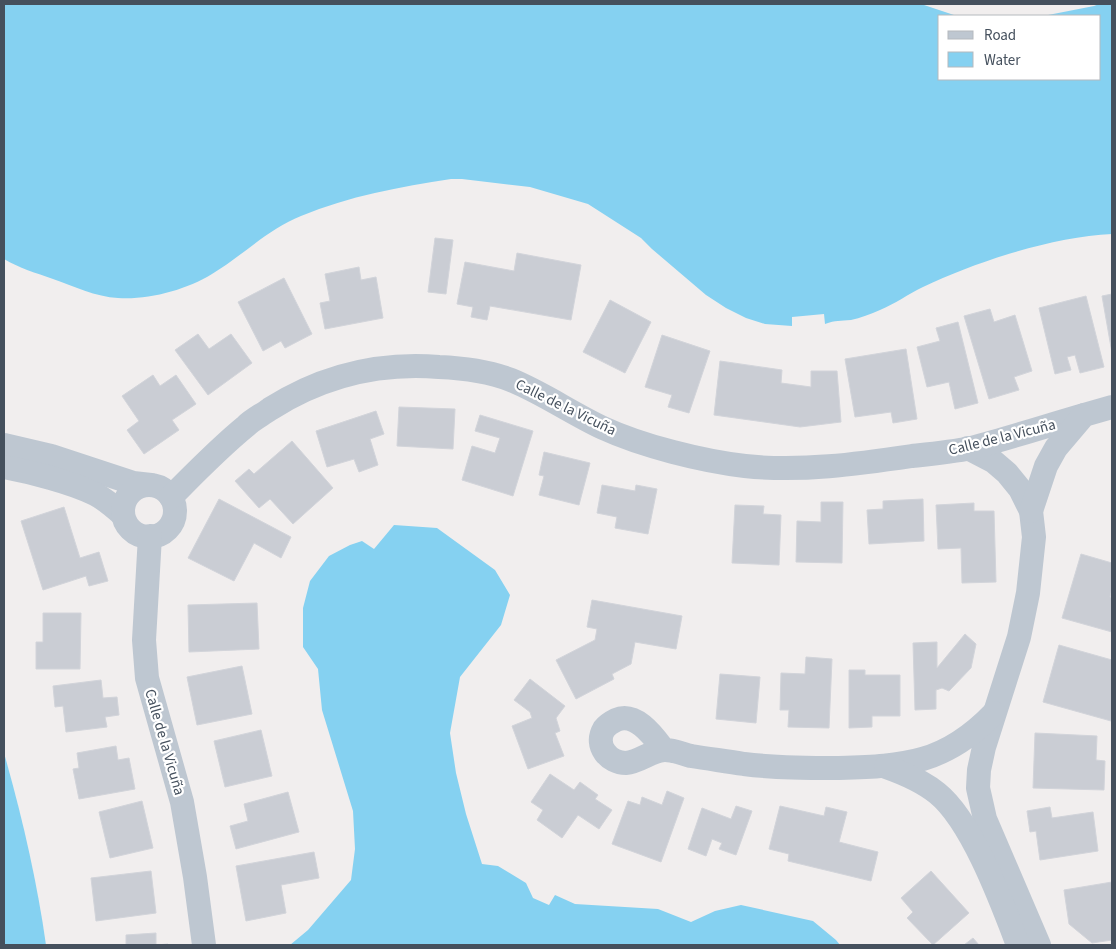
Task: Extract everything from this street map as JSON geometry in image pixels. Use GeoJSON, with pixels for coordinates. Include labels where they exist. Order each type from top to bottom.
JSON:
{"type":"FeatureCollection","features":[{"type":"Feature","properties":{"kind":"street","name":"Calle de la Vicuña"},"geometry":{"type":"LineString","coordinates":[[170,497],[248,424],[288,397],[323,381],[363,370],[395,366],[459,368],[510,379],[605,429],[700,458],[746,466],[800,468],[872,462],[968,448],[1112,407]]}},
{"type":"Feature","properties":{"kind":"street","name":"Calle de la Vicuña"},"geometry":{"type":"LineString","coordinates":[[1031,511],[1036,491],[1056,448],[1084,415]]}},
{"type":"Feature","properties":{"kind":"street"},"geometry":{"type":"LineString","coordinates":[[4,445],[51,456],[133,483],[150,485],[165,491],[170,497],[174,512],[170,526],[164,532],[142,536],[130,528],[123,515],[94,494],[4,467]]}},
{"type":"Feature","properties":{"kind":"street"},"geometry":{"type":"LineString","coordinates":[[968,448],[993,461],[1007,473],[1020,489],[1031,511],[1034,537],[1028,593],[1019,637],[984,746],[979,770],[978,788],[985,819],[1039,945]]}},
{"type":"Feature","properties":{"kind":"street"},"geometry":{"type":"LineString","coordinates":[[123,515],[126,500],[130,493],[150,485]]}},
{"type":"Feature","properties":{"kind":"street","name":"Calle de la Vicuña"},"geometry":{"type":"LineString","coordinates":[[150,536],[144,640],[147,678],[182,802],[204,945]]}},
{"type":"Feature","properties":{"kind":"street"},"geometry":{"type":"LineString","coordinates":[[664,750],[746,764],[791,769],[886,767],[909,764],[946,750],[979,729],[995,712]]}},
{"type":"Feature","properties":{"kind":"street"},"geometry":{"type":"LineString","coordinates":[[886,767],[919,781],[937,793],[950,805],[972,841],[1007,915],[1018,945]]}},
{"type":"Feature","properties":{"kind":"street"},"geometry":{"type":"LineString","coordinates":[[950,805],[967,799],[978,788]]}},
{"type":"Feature","properties":{"kind":"water"},"geometry":{"type":"Polygon","coordinates":[[[4,4],[921,4],[954,15],[938,15],[938,80],[1101,80],[1101,15],[1048,15],[1099,4],[1112,4],[1112,234],[1040,245],[991,260],[944,277],[886,308],[851,320],[825,324],[824,314],[792,317],[792,326],[765,324],[746,318],[706,295],[641,238],[588,204],[530,187],[462,179],[451,179],[394,189],[319,209],[277,228],[202,280],[155,296],[118,298],[101,296],[28,270],[4,259],[4,4]]]}},
{"type":"Feature","properties":{"kind":"water"},"geometry":{"type":"Polygon","coordinates":[[[394,525],[437,528],[495,570],[510,595],[501,625],[460,677],[450,733],[456,773],[466,814],[482,864],[498,866],[526,883],[533,898],[549,905],[555,895],[575,904],[658,909],[691,922],[715,911],[741,905],[813,921],[840,945],[290,945],[308,930],[351,880],[355,849],[353,811],[322,710],[318,669],[303,647],[303,608],[310,581],[329,556],[362,541],[374,549],[394,525]]]}},
{"type":"Feature","properties":{"kind":"water"},"geometry":{"type":"Polygon","coordinates":[[[4,753],[28,849],[46,945],[4,945],[4,753]]]}},
{"type":"Feature","properties":{"kind":"building"},"geometry":{"type":"Polygon","coordinates":[[[435,238],[453,240],[446,294],[428,292],[435,238]]]}},
{"type":"Feature","properties":{"kind":"building"},"geometry":{"type":"Polygon","coordinates":[[[517,253],[581,265],[571,320],[490,306],[487,320],[471,317],[473,307],[457,304],[465,262],[514,271],[517,253]]]}},
{"type":"Feature","properties":{"kind":"building"},"geometry":{"type":"Polygon","coordinates":[[[359,267],[361,280],[376,277],[383,318],[325,329],[320,303],[330,301],[325,274],[359,267]]]}},
{"type":"Feature","properties":{"kind":"building"},"geometry":{"type":"Polygon","coordinates":[[[284,278],[312,334],[285,348],[281,341],[263,351],[238,302],[284,278]]]}},
{"type":"Feature","properties":{"kind":"building"},"geometry":{"type":"Polygon","coordinates":[[[1112,294],[1112,353],[1102,296],[1112,294]]]}},
{"type":"Feature","properties":{"kind":"building"},"geometry":{"type":"Polygon","coordinates":[[[1086,296],[1104,367],[1080,373],[1075,355],[1067,357],[1071,370],[1055,374],[1039,308],[1086,296]]]}},
{"type":"Feature","properties":{"kind":"building"},"geometry":{"type":"Polygon","coordinates":[[[610,300],[651,322],[625,373],[583,352],[610,300]]]}},
{"type":"Feature","properties":{"kind":"building"},"geometry":{"type":"Polygon","coordinates":[[[990,309],[994,322],[1015,315],[1032,371],[1014,377],[1019,390],[989,399],[964,316],[990,309]]]}},
{"type":"Feature","properties":{"kind":"building"},"geometry":{"type":"Polygon","coordinates":[[[958,322],[978,403],[955,409],[949,382],[927,387],[917,347],[940,341],[936,328],[958,322]]]}},
{"type":"Feature","properties":{"kind":"building"},"geometry":{"type":"Polygon","coordinates":[[[198,334],[209,349],[231,334],[252,363],[208,395],[175,350],[198,334]]]}},
{"type":"Feature","properties":{"kind":"building"},"geometry":{"type":"Polygon","coordinates":[[[662,335],[710,351],[689,413],[668,407],[672,395],[645,387],[662,335]]]}},
{"type":"Feature","properties":{"kind":"building"},"geometry":{"type":"Polygon","coordinates":[[[906,349],[917,419],[893,423],[891,412],[855,417],[845,359],[906,349]]]}},
{"type":"Feature","properties":{"kind":"building"},"geometry":{"type":"Polygon","coordinates":[[[720,361],[782,370],[781,383],[811,387],[811,371],[837,371],[841,422],[800,427],[714,415],[720,361]]]}},
{"type":"Feature","properties":{"kind":"building"},"geometry":{"type":"Polygon","coordinates":[[[153,375],[160,386],[176,375],[196,404],[172,420],[179,430],[144,454],[127,430],[139,421],[122,396],[153,375]]]}},
{"type":"Feature","properties":{"kind":"building"},"geometry":{"type":"Polygon","coordinates":[[[399,407],[455,409],[453,449],[397,446],[399,407]]]}},
{"type":"Feature","properties":{"kind":"building"},"geometry":{"type":"Polygon","coordinates":[[[376,411],[384,434],[370,439],[378,465],[359,472],[354,459],[327,467],[316,431],[376,411]]]}},
{"type":"Feature","properties":{"kind":"building"},"geometry":{"type":"Polygon","coordinates":[[[480,415],[533,431],[513,496],[462,480],[472,446],[495,453],[500,438],[475,431],[480,415]]]}},
{"type":"Feature","properties":{"kind":"building"},"geometry":{"type":"Polygon","coordinates":[[[292,441],[333,488],[293,524],[270,499],[259,508],[235,481],[249,469],[254,474],[292,441]]]}},
{"type":"Feature","properties":{"kind":"building"},"geometry":{"type":"Polygon","coordinates":[[[544,452],[590,463],[579,505],[539,495],[544,476],[539,475],[544,452]]]}},
{"type":"Feature","properties":{"kind":"building"},"geometry":{"type":"Polygon","coordinates":[[[602,485],[635,491],[636,485],[657,489],[648,534],[615,528],[617,517],[597,513],[602,485]]]}},
{"type":"Feature","properties":{"kind":"building"},"geometry":{"type":"Polygon","coordinates":[[[219,499],[291,537],[281,558],[254,543],[234,581],[188,558],[219,499]]]}},
{"type":"Feature","properties":{"kind":"building"},"geometry":{"type":"Polygon","coordinates":[[[923,499],[924,541],[869,544],[867,510],[883,509],[883,501],[923,499]]]}},
{"type":"Feature","properties":{"kind":"building"},"geometry":{"type":"Polygon","coordinates":[[[821,502],[843,502],[842,563],[796,562],[797,521],[821,522],[821,502]]]}},
{"type":"Feature","properties":{"kind":"building"},"geometry":{"type":"Polygon","coordinates":[[[974,503],[974,511],[994,511],[996,582],[962,583],[961,548],[938,549],[936,505],[974,503]]]}},
{"type":"Feature","properties":{"kind":"building"},"geometry":{"type":"Polygon","coordinates":[[[735,505],[764,506],[763,514],[781,515],[779,565],[732,563],[735,505]]]}},
{"type":"Feature","properties":{"kind":"building"},"geometry":{"type":"Polygon","coordinates":[[[64,507],[80,558],[99,552],[108,581],[89,586],[86,576],[43,590],[21,521],[64,507]]]}},
{"type":"Feature","properties":{"kind":"building"},"geometry":{"type":"Polygon","coordinates":[[[1081,554],[1112,563],[1110,597],[1112,598],[1112,632],[1062,618],[1081,554]]]}},
{"type":"Feature","properties":{"kind":"building"},"geometry":{"type":"Polygon","coordinates":[[[592,600],[682,616],[676,649],[635,642],[631,664],[612,674],[614,679],[576,699],[556,660],[595,640],[597,629],[587,627],[592,600]]]}},
{"type":"Feature","properties":{"kind":"building"},"geometry":{"type":"Polygon","coordinates":[[[257,603],[259,649],[189,652],[188,605],[257,603]]]}},
{"type":"Feature","properties":{"kind":"building"},"geometry":{"type":"Polygon","coordinates":[[[43,613],[81,613],[80,669],[36,669],[36,642],[43,642],[43,613]]]}},
{"type":"Feature","properties":{"kind":"building"},"geometry":{"type":"Polygon","coordinates":[[[965,634],[976,644],[971,668],[949,691],[942,688],[936,690],[936,709],[915,710],[913,643],[937,642],[937,668],[965,634]]]}},
{"type":"Feature","properties":{"kind":"building"},"geometry":{"type":"Polygon","coordinates":[[[1059,645],[1112,660],[1111,721],[1043,702],[1059,645]]]}},
{"type":"Feature","properties":{"kind":"building"},"geometry":{"type":"Polygon","coordinates":[[[806,657],[832,659],[829,728],[788,727],[789,710],[780,710],[781,673],[805,674],[806,657]]]}},
{"type":"Feature","properties":{"kind":"building"},"geometry":{"type":"Polygon","coordinates":[[[242,666],[252,714],[197,725],[187,677],[242,666]]]}},
{"type":"Feature","properties":{"kind":"building"},"geometry":{"type":"Polygon","coordinates":[[[849,670],[865,670],[865,675],[900,675],[900,716],[872,716],[872,727],[849,728],[849,670]]]}},
{"type":"Feature","properties":{"kind":"building"},"geometry":{"type":"Polygon","coordinates":[[[720,674],[760,677],[756,723],[716,719],[720,674]]]}},
{"type":"Feature","properties":{"kind":"building"},"geometry":{"type":"Polygon","coordinates":[[[530,679],[565,706],[556,718],[560,731],[555,733],[564,756],[528,769],[512,726],[532,718],[530,712],[514,700],[530,679]]]}},
{"type":"Feature","properties":{"kind":"building"},"geometry":{"type":"Polygon","coordinates":[[[101,680],[103,698],[117,697],[119,715],[105,717],[107,727],[66,732],[63,706],[55,707],[53,686],[101,680]]]}},
{"type":"Feature","properties":{"kind":"building"},"geometry":{"type":"Polygon","coordinates":[[[261,730],[272,776],[225,787],[214,741],[261,730]]]}},
{"type":"Feature","properties":{"kind":"building"},"geometry":{"type":"Polygon","coordinates":[[[1035,733],[1097,736],[1096,760],[1105,761],[1104,790],[1033,788],[1035,733]]]}},
{"type":"Feature","properties":{"kind":"building"},"geometry":{"type":"Polygon","coordinates":[[[116,746],[118,760],[129,758],[135,789],[79,799],[73,769],[79,768],[77,753],[116,746]]]}},
{"type":"Feature","properties":{"kind":"building"},"geometry":{"type":"Polygon","coordinates":[[[550,774],[574,790],[580,782],[598,795],[595,799],[612,810],[599,829],[578,815],[562,838],[537,820],[543,810],[531,802],[550,774]]]}},
{"type":"Feature","properties":{"kind":"building"},"geometry":{"type":"Polygon","coordinates":[[[667,791],[684,798],[661,862],[612,844],[628,801],[640,805],[642,797],[662,805],[667,791]]]}},
{"type":"Feature","properties":{"kind":"building"},"geometry":{"type":"Polygon","coordinates":[[[288,792],[299,832],[236,849],[230,826],[248,821],[244,804],[288,792]]]}},
{"type":"Feature","properties":{"kind":"building"},"geometry":{"type":"Polygon","coordinates":[[[142,801],[153,848],[110,858],[99,812],[142,801]]]}},
{"type":"Feature","properties":{"kind":"building"},"geometry":{"type":"Polygon","coordinates":[[[736,806],[752,811],[736,855],[719,849],[722,843],[712,839],[706,856],[688,849],[702,808],[731,819],[736,806]]]}},
{"type":"Feature","properties":{"kind":"building"},"geometry":{"type":"Polygon","coordinates":[[[780,806],[824,816],[826,807],[847,812],[839,842],[878,852],[871,881],[788,861],[789,854],[769,849],[780,806]]]}},
{"type":"Feature","properties":{"kind":"building"},"geometry":{"type":"Polygon","coordinates":[[[1050,807],[1052,818],[1093,812],[1098,851],[1040,860],[1036,831],[1030,832],[1027,811],[1050,807]]]}},
{"type":"Feature","properties":{"kind":"building"},"geometry":{"type":"Polygon","coordinates":[[[314,852],[319,878],[281,885],[286,913],[246,921],[236,866],[314,852]]]}},
{"type":"Feature","properties":{"kind":"building"},"geometry":{"type":"Polygon","coordinates":[[[151,871],[156,913],[96,921],[91,878],[151,871]]]}},
{"type":"Feature","properties":{"kind":"building"},"geometry":{"type":"Polygon","coordinates":[[[931,871],[969,913],[933,945],[907,918],[913,912],[901,898],[931,871]]]}},
{"type":"Feature","properties":{"kind":"building"},"geometry":{"type":"Polygon","coordinates":[[[1112,882],[1112,940],[1092,943],[1069,924],[1064,890],[1112,882]]]}},
{"type":"Feature","properties":{"kind":"building"},"geometry":{"type":"Polygon","coordinates":[[[156,933],[156,945],[126,945],[126,935],[156,933]]]}},
{"type":"Feature","properties":{"kind":"building"},"geometry":{"type":"Polygon","coordinates":[[[973,938],[979,945],[964,945],[973,938]]]}}]}
